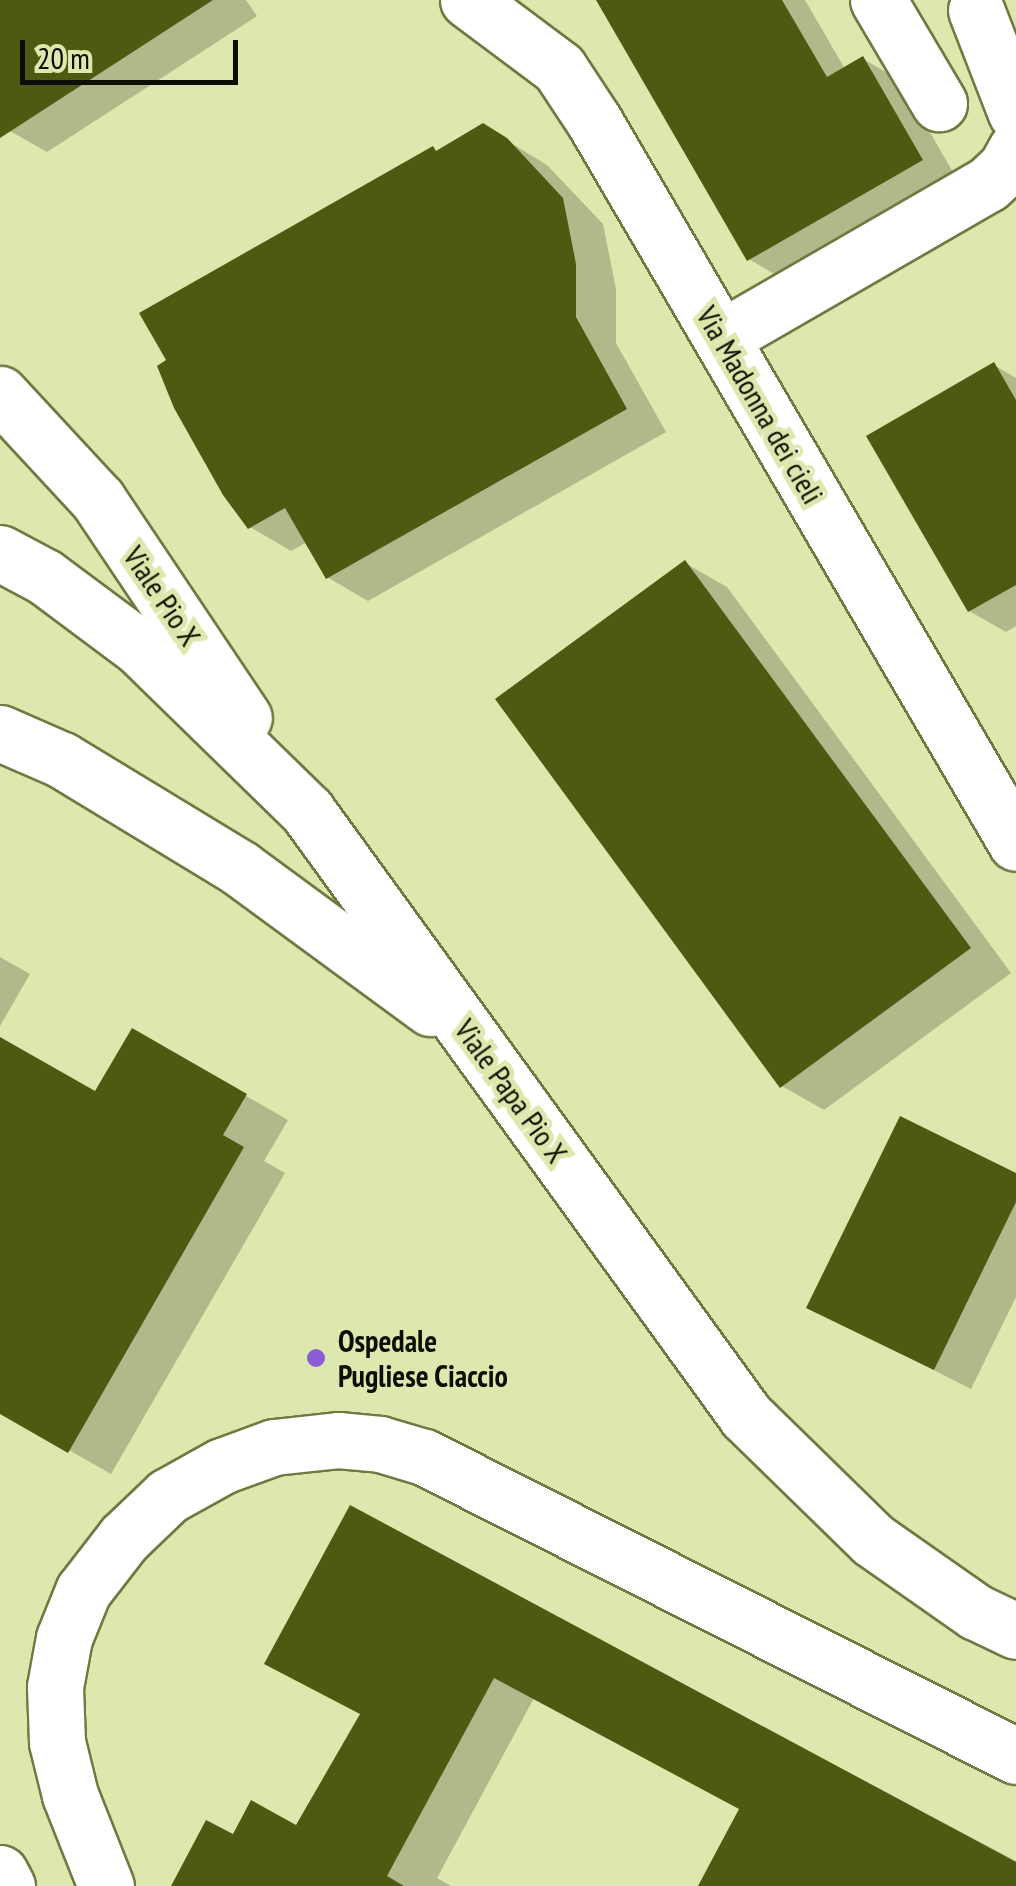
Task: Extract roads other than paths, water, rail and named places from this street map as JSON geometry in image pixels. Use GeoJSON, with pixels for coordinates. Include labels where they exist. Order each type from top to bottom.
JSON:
{"type":"FeatureCollection","features":[{"type":"Feature","properties":{"kind":"street","name":"Via Madonna dei cieli"},"geometry":{"type":"LineString","coordinates":[[468,0],[559,68],[1016,843]]}},
{"type":"Feature","properties":{"kind":"street"},"geometry":{"type":"LineString","coordinates":[[878,0],[939,103]]}},
{"type":"Feature","properties":{"kind":"street"},"geometry":{"type":"LineString","coordinates":[[976,10],[1016,113]]}},
{"type":"Feature","properties":{"kind":"street"},"geometry":{"type":"LineString","coordinates":[[720,338],[988,184],[1006,167],[1016,149]]}},
{"type":"Feature","properties":{"kind":"street","name":"Viale Pio X"},"geometry":{"type":"LineString","coordinates":[[0,394],[98,500],[308,812]]}},
{"type":"Feature","properties":{"kind":"street","name":"Viale Papa Pio X"},"geometry":{"type":"LineString","coordinates":[[0,553],[45,578],[140,648],[308,812],[746,1416],[874,1540],[976,1612],[1016,1631]]}},
{"type":"Feature","properties":{"kind":"street"},"geometry":{"type":"LineString","coordinates":[[0,733],[62,760],[241,870],[474,1041]]}},
{"type":"Feature","properties":{"kind":"street"},"geometry":{"type":"LineString","coordinates":[[106,1886],[70,1796],[57,1742],[55,1687],[64,1638],[83,1591],[124,1538],[168,1496],[222,1466],[274,1447],[338,1440],[380,1444],[424,1457],[1016,1756]]}},
{"type":"Feature","properties":{"kind":"street"},"geometry":{"type":"LineString","coordinates":[[0,1872],[8,1886]]}},
{"type":"Feature","properties":{"kind":"place","name":"Ospedale Pugliese Ciaccio"},"geometry":{"type":"Point","coordinates":[316,1358]}}]}
